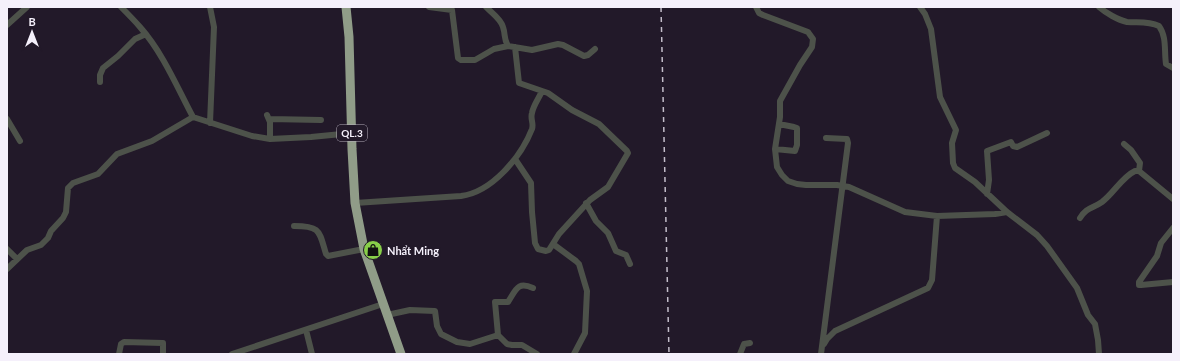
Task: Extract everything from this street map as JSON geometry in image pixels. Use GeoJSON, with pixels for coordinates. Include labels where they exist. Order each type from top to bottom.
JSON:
{"type":"FeatureCollection","features":[{"type":"Feature","properties":{"kind":"highway","name":"QL.3"},"geometry":{"type":"LineString","coordinates":[[346,7],[349,37],[355,203],[364,249],[401,354]]}},
{"type":"Feature","properties":{"kind":"street"},"geometry":{"type":"LineString","coordinates":[[7,25],[27,7]]}},
{"type":"Feature","properties":{"kind":"street"},"geometry":{"type":"LineString","coordinates":[[121,7],[146,34],[164,62],[193,117],[252,136],[270,139],[352,133]]}},
{"type":"Feature","properties":{"kind":"street"},"geometry":{"type":"LineString","coordinates":[[210,7],[214,27],[210,123]]}},
{"type":"Feature","properties":{"kind":"street"},"geometry":{"type":"LineString","coordinates":[[429,7],[453,8],[459,60],[475,60],[494,49],[512,46],[532,50],[558,44],[584,56],[588,55],[595,49]]}},
{"type":"Feature","properties":{"kind":"street"},"geometry":{"type":"LineString","coordinates":[[486,7],[501,23],[504,29],[505,40],[512,46],[519,83],[552,96],[572,110],[599,124],[627,151],[627,156],[608,187],[592,197],[559,234],[549,250],[546,252],[536,247],[532,212],[531,183],[515,159]]}},
{"type":"Feature","properties":{"kind":"street"},"geometry":{"type":"LineString","coordinates":[[756,7],[759,13],[808,32],[813,39],[812,47],[780,101],[779,124],[775,149],[777,167],[788,181],[806,186],[843,185],[899,210],[937,216],[996,214],[1007,212]]}},
{"type":"Feature","properties":{"kind":"street"},"geometry":{"type":"LineString","coordinates":[[920,7],[925,14],[931,29],[940,97],[956,130],[952,143],[953,163],[958,171],[974,182],[1007,212],[1043,241],[1077,288],[1088,315],[1096,328],[1099,354]]}},
{"type":"Feature","properties":{"kind":"street"},"geometry":{"type":"LineString","coordinates":[[1099,7],[1105,12],[1123,21],[1147,23],[1159,26],[1164,34],[1166,64],[1173,68]]}},
{"type":"Feature","properties":{"kind":"street"},"geometry":{"type":"LineString","coordinates":[[100,82],[100,75],[103,68],[135,39],[146,34]]}},
{"type":"Feature","properties":{"kind":"street"},"geometry":{"type":"LineString","coordinates":[[355,203],[468,195],[476,193],[488,186],[515,159],[527,139],[532,127],[532,113],[542,91]]}},
{"type":"Feature","properties":{"kind":"street"},"geometry":{"type":"LineString","coordinates":[[7,269],[29,248],[42,244],[48,238],[51,231],[63,218],[66,212],[68,188],[73,183],[98,174],[116,154],[152,141],[193,117]]}},
{"type":"Feature","properties":{"kind":"street"},"geometry":{"type":"LineString","coordinates":[[270,139],[268,117],[321,120]]}},
{"type":"Feature","properties":{"kind":"street"},"geometry":{"type":"LineString","coordinates":[[7,119],[20,141]]}},
{"type":"Feature","properties":{"kind":"street"},"geometry":{"type":"LineString","coordinates":[[775,149],[796,150],[797,128],[779,124]]}},
{"type":"Feature","properties":{"kind":"street"},"geometry":{"type":"LineString","coordinates":[[987,194],[989,180],[988,151],[1010,142],[1013,146],[1017,147],[1047,133]]}},
{"type":"Feature","properties":{"kind":"street"},"geometry":{"type":"LineString","coordinates":[[822,351],[848,140],[826,138]]}},
{"type":"Feature","properties":{"kind":"street"},"geometry":{"type":"LineString","coordinates":[[1124,144],[1131,150],[1140,163],[1139,171]]}},
{"type":"Feature","properties":{"kind":"street"},"geometry":{"type":"LineString","coordinates":[[1080,218],[1086,210],[1105,200],[1133,172],[1139,171],[1173,199]]}},
{"type":"Feature","properties":{"kind":"street"},"geometry":{"type":"LineString","coordinates":[[586,204],[596,220],[608,233],[616,251],[626,255],[630,264]]}},
{"type":"Feature","properties":{"kind":"street"},"geometry":{"type":"LineString","coordinates":[[822,351],[827,339],[835,331],[928,288],[932,280],[937,216]]}},
{"type":"Feature","properties":{"kind":"street"},"geometry":{"type":"LineString","coordinates":[[294,226],[307,226],[318,231],[326,255],[329,256],[364,249]]}},
{"type":"Feature","properties":{"kind":"street"},"geometry":{"type":"LineString","coordinates":[[1173,228],[1160,243],[1157,256],[1139,282],[1139,285],[1173,282]]}},
{"type":"Feature","properties":{"kind":"street"},"geometry":{"type":"LineString","coordinates":[[553,244],[576,260],[579,264],[587,291],[585,333],[574,354]]}},
{"type":"Feature","properties":{"kind":"street"},"geometry":{"type":"LineString","coordinates":[[7,249],[17,259]]}},
{"type":"Feature","properties":{"kind":"street"},"geometry":{"type":"LineString","coordinates":[[533,288],[520,286],[516,289],[508,302],[494,302],[498,335],[509,345],[522,344],[537,354]]}},
{"type":"Feature","properties":{"kind":"street"},"geometry":{"type":"LineString","coordinates":[[232,354],[383,304]]}},
{"type":"Feature","properties":{"kind":"street"},"geometry":{"type":"LineString","coordinates":[[387,315],[410,310],[435,311],[437,326],[441,334],[464,344],[470,344],[498,335]]}},
{"type":"Feature","properties":{"kind":"street"},"geometry":{"type":"LineString","coordinates":[[306,330],[312,354]]}},
{"type":"Feature","properties":{"kind":"street"},"geometry":{"type":"LineString","coordinates":[[119,354],[121,344],[124,342],[163,343],[163,354]]}},
{"type":"Feature","properties":{"kind":"street"},"geometry":{"type":"LineString","coordinates":[[740,354],[744,344],[750,342]]}},
{"type":"Feature","properties":{"kind":"railway"},"geometry":{"type":"LineString","coordinates":[[661,7],[669,354]]}},
{"type":"Feature","properties":{"kind":"place","name":"Nhẩt Ming"},"geometry":{"type":"Point","coordinates":[373,250]}}]}
